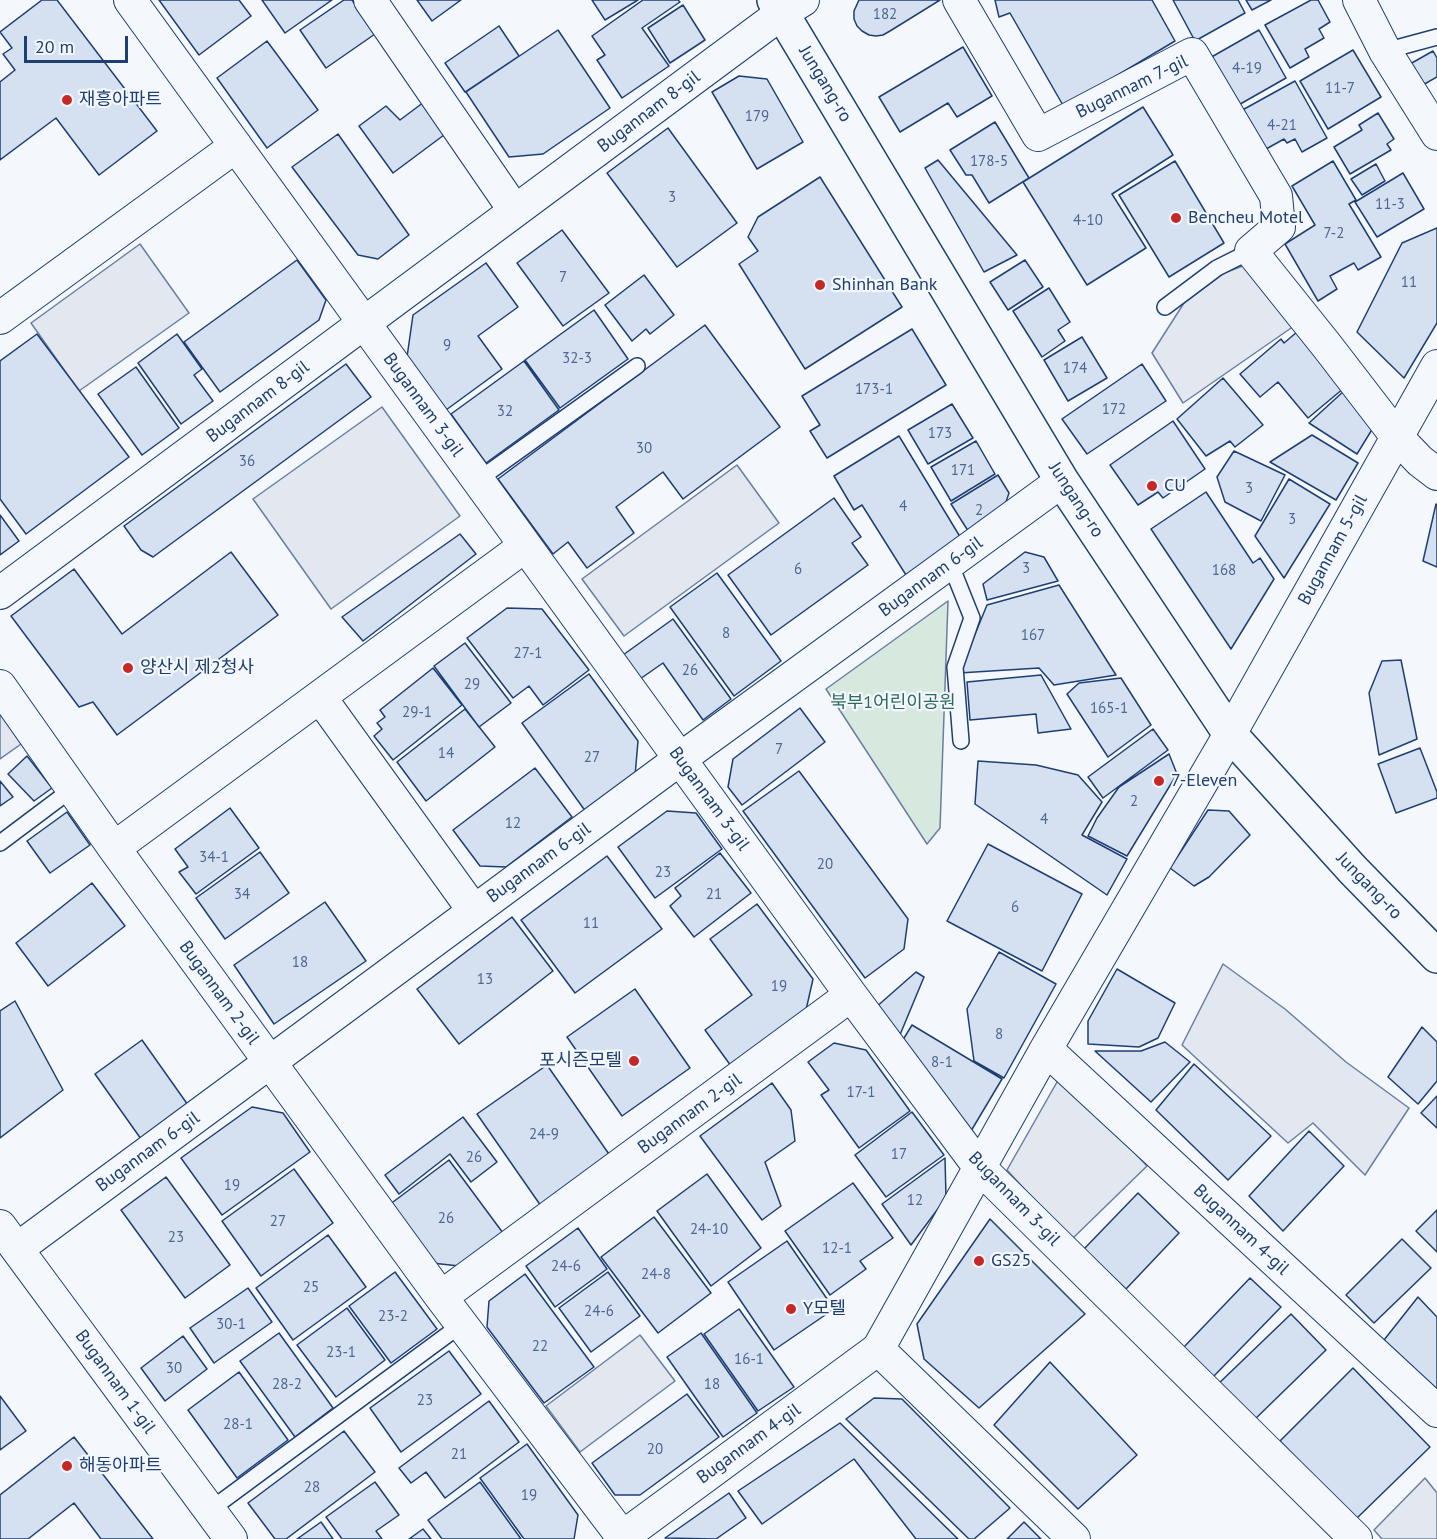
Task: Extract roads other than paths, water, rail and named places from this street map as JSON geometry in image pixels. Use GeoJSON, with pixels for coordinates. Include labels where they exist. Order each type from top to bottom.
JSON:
{"type":"FeatureCollection","features":[{"type":"Feature","properties":{"kind":"main road","name":"Jungang-ro"},"geometry":{"type":"LineString","coordinates":[[786,4],[1062,481],[1230,734],[1353,870],[1437,956]]}},
{"type":"Feature","properties":{"kind":"street","name":"Bugannam 3-gil"},"geometry":{"type":"LineString","coordinates":[[130,0],[851,995],[980,1168],[1356,1539]]}},
{"type":"Feature","properties":{"kind":"street"},"geometry":{"type":"LineString","coordinates":[[370,0],[515,211]]}},
{"type":"Feature","properties":{"kind":"street","name":"Bugannam 7-gil"},"geometry":{"type":"LineString","coordinates":[[959,0],[1038,135],[1192,54],[1276,196],[1280,227],[1251,251]]}},
{"type":"Feature","properties":{"kind":"street"},"geometry":{"type":"LineString","coordinates":[[1359,0],[1385,51],[1437,134]]}},
{"type":"Feature","properties":{"kind":"street","name":"Bugannam 8-gil"},"geometry":{"type":"LineString","coordinates":[[0,593],[515,211],[786,4]]}},
{"type":"Feature","properties":{"kind":"street"},"geometry":{"type":"LineString","coordinates":[[0,318],[236,146]]}},
{"type":"Feature","properties":{"kind":"street"},"geometry":{"type":"LineString","coordinates":[[1251,251],[1397,437],[1420,461],[1437,474]]}},
{"type":"Feature","properties":{"kind":"street","name":"Bugannam 5-gil"},"geometry":{"type":"LineString","coordinates":[[1230,734],[1437,366]]}},
{"type":"Feature","properties":{"kind":"street","name":"Bugannam 6-gil"},"geometry":{"type":"LineString","coordinates":[[9,1237],[270,1062],[1062,481]]}},
{"type":"Feature","properties":{"kind":"street"},"geometry":{"type":"LineString","coordinates":[[114,848],[525,546]]}},
{"type":"Feature","properties":{"kind":"street","name":"Bugannam 2-gil"},"geometry":{"type":"LineString","coordinates":[[0,686],[114,848],[441,1297],[622,1538]]}},
{"type":"Feature","properties":{"kind":"street"},"geometry":{"type":"LineString","coordinates":[[320,697],[474,911]]}},
{"type":"Feature","properties":{"kind":"street","name":"Bugannam 4-gil"},"geometry":{"type":"LineString","coordinates":[[622,1538],[878,1349],[1046,1049],[1230,734]]}},
{"type":"Feature","properties":{"kind":"street","name":"Bugannam 2-gil"},"geometry":{"type":"LineString","coordinates":[[441,1297],[851,995]]}},
{"type":"Feature","properties":{"kind":"street","name":"Bugannam 4-gil"},"geometry":{"type":"LineString","coordinates":[[1046,1049],[1437,1411]]}},
{"type":"Feature","properties":{"kind":"street","name":"Bugannam 1-gil"},"geometry":{"type":"LineString","coordinates":[[9,1237],[231,1539]]}},
{"type":"Feature","properties":{"kind":"street"},"geometry":{"type":"LineString","coordinates":[[878,1349],[1074,1539]]}},
{"type":"Feature","properties":{"kind":"lane"},"geometry":{"type":"LineString","coordinates":[[1385,51],[1437,38]]}},
{"type":"Feature","properties":{"kind":"lane"},"geometry":{"type":"LineString","coordinates":[[1165,307],[1217,268],[1251,251]]}},
{"type":"Feature","properties":{"kind":"lane"},"geometry":{"type":"LineString","coordinates":[[478,480],[637,366]]}},
{"type":"Feature","properties":{"kind":"lane"},"geometry":{"type":"LineString","coordinates":[[950,563],[972,618],[955,666],[961,741]]}},
{"type":"Feature","properties":{"kind":"lane"},"geometry":{"type":"LineString","coordinates":[[0,843],[72,789]]}},
{"type":"Feature","properties":{"kind":"lane"},"geometry":{"type":"LineString","coordinates":[[210,1510],[462,1324]]}},
{"type":"Feature","properties":{"kind":"place","name":"재흥아파트"},"geometry":{"type":"Point","coordinates":[67,100]}},
{"type":"Feature","properties":{"kind":"place","name":"Bencheu Motel"},"geometry":{"type":"Point","coordinates":[1176,218]}},
{"type":"Feature","properties":{"kind":"place","name":"Shinhan Bank"},"geometry":{"type":"Point","coordinates":[820,285]}},
{"type":"Feature","properties":{"kind":"place","name":"CU"},"geometry":{"type":"Point","coordinates":[1152,486]}},
{"type":"Feature","properties":{"kind":"place","name":"양산시 제2청사"},"geometry":{"type":"Point","coordinates":[128,668]}},
{"type":"Feature","properties":{"kind":"place","name":"7-Eleven"},"geometry":{"type":"Point","coordinates":[1159,781]}},
{"type":"Feature","properties":{"kind":"place","name":"포시즌모텔"},"geometry":{"type":"Point","coordinates":[634,1061]}},
{"type":"Feature","properties":{"kind":"place","name":"GS25"},"geometry":{"type":"Point","coordinates":[979,1261]}},
{"type":"Feature","properties":{"kind":"place","name":"Y모텔"},"geometry":{"type":"Point","coordinates":[791,1309]}},
{"type":"Feature","properties":{"kind":"place","name":"해동아파트"},"geometry":{"type":"Point","coordinates":[67,1466]}},
{"type":"Feature","properties":{"kind":"park label","name":"북부1어린이공원"},"geometry":{"type":"Point","coordinates":[893,703]}}]}
